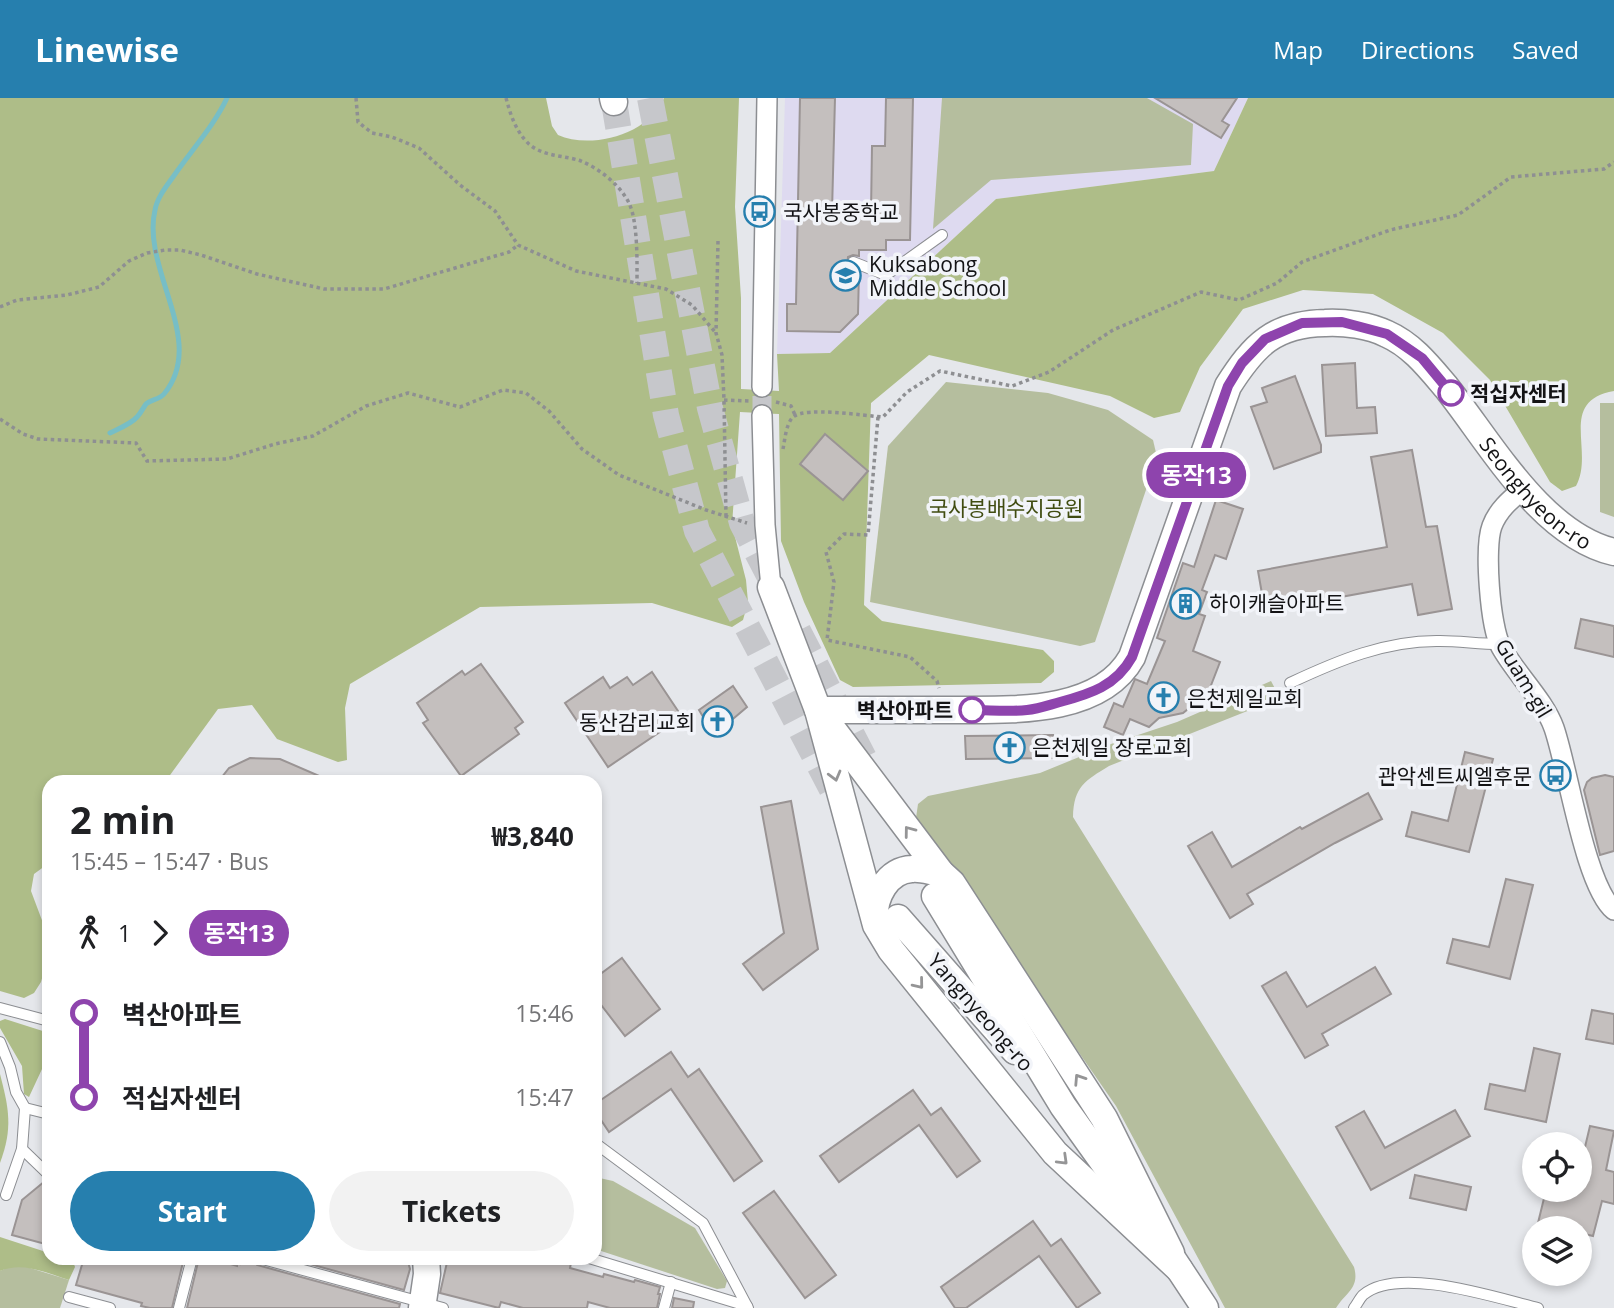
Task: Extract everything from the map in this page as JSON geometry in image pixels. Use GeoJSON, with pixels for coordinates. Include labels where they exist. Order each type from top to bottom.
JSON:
{"type":"FeatureCollection","features":[{"type":"Feature","properties":{"kind":"main road","name":"Seonghyeon-ro"},"geometry":{"type":"LineString","coordinates":[[818,710],[1028,710],[1097,691],[1112,681],[1125,670],[1132,657],[1228,386],[1242,363],[1265,339],[1302,323],[1342,322],[1387,334],[1422,358],[1469,415],[1523,489],[1567,530],[1614,552]]}},
{"type":"Feature","properties":{"kind":"main road"},"geometry":{"type":"LineString","coordinates":[[771,587],[818,710],[887,922],[891,950],[1055,1153],[1179,1269]]}},
{"type":"Feature","properties":{"kind":"main road"},"geometry":{"type":"LineString","coordinates":[[818,710],[938,885]]}},
{"type":"Feature","properties":{"kind":"main road"},"geometry":{"type":"LineString","coordinates":[[887,922],[874,906],[889,878],[911,868],[938,885],[952,883],[1104,1118],[1179,1269]]}},
{"type":"Feature","properties":{"kind":"main road","name":"Yangnyeong-ro"},"geometry":{"type":"LineString","coordinates":[[938,885],[1063,1106],[1205,1308]]}},
{"type":"Feature","properties":{"kind":"main road","name":"Yangnyeong-ro"},"geometry":{"type":"LineString","coordinates":[[887,922],[1063,1106]]}},
{"type":"Feature","properties":{"kind":"main road"},"geometry":{"type":"LineString","coordinates":[[426,1265],[429,1306]]}},
{"type":"Feature","properties":{"kind":"street"},"geometry":{"type":"LineString","coordinates":[[762,387],[767,98]]}},
{"type":"Feature","properties":{"kind":"street"},"geometry":{"type":"LineString","coordinates":[[762,415],[765,525],[771,587]]}},
{"type":"Feature","properties":{"kind":"street","name":"Guam-gil"},"geometry":{"type":"LineString","coordinates":[[1523,489],[1500,509],[1487,549],[1499,644],[1553,725],[1589,862],[1606,901],[1614,910]]}},
{"type":"Feature","properties":{"kind":"lane"},"geometry":{"type":"LineString","coordinates":[[853,262],[886,275],[942,235]]}},
{"type":"Feature","properties":{"kind":"lane"},"geometry":{"type":"LineString","coordinates":[[1290,683],[1342,659],[1386,647],[1438,641],[1499,644]]}},
{"type":"Feature","properties":{"kind":"lane"},"geometry":{"type":"LineString","coordinates":[[0,1008],[42,1019]]}},
{"type":"Feature","properties":{"kind":"lane"},"geometry":{"type":"LineString","coordinates":[[0,1042],[16,1092],[25,1108],[22,1149],[6,1195]]}},
{"type":"Feature","properties":{"kind":"lane"},"geometry":{"type":"LineString","coordinates":[[25,1108],[42,1112]]}},
{"type":"Feature","properties":{"kind":"lane"},"geometry":{"type":"LineString","coordinates":[[602,1148],[703,1223],[747,1307]]}},
{"type":"Feature","properties":{"kind":"lane"},"geometry":{"type":"LineString","coordinates":[[22,1149],[42,1168]]}},
{"type":"Feature","properties":{"kind":"lane"},"geometry":{"type":"LineString","coordinates":[[602,1262],[747,1307]]}},
{"type":"Feature","properties":{"kind":"lane"},"geometry":{"type":"LineString","coordinates":[[179,1308],[190,1265]]}},
{"type":"Feature","properties":{"kind":"lane"},"geometry":{"type":"LineString","coordinates":[[284,1265],[429,1306]]}},
{"type":"Feature","properties":{"kind":"lane"},"geometry":{"type":"LineString","coordinates":[[664,1308],[671,1282]]}},
{"type":"Feature","properties":{"kind":"lane"},"geometry":{"type":"LineString","coordinates":[[1354,1308],[1363,1295],[1377,1288],[1399,1283],[1459,1288],[1538,1308]]}},
{"type":"Feature","properties":{"kind":"lane"},"geometry":{"type":"LineString","coordinates":[[69,1297],[110,1308]]}},
{"type":"Feature","properties":{"kind":"path"},"geometry":{"type":"LineString","coordinates":[[356,98],[358,122],[372,134],[391,137],[419,148],[460,185],[495,211],[518,245],[576,271],[666,289],[692,305],[716,333]]}},
{"type":"Feature","properties":{"kind":"path"},"geometry":{"type":"LineString","coordinates":[[506,98],[517,129],[528,143],[541,151],[582,162],[611,179],[630,204],[636,241],[637,283]]}},
{"type":"Feature","properties":{"kind":"path"},"geometry":{"type":"LineString","coordinates":[[780,458],[789,422],[795,415],[803,412],[883,417],[907,392],[940,371],[1012,386],[1049,372],[1113,330],[1201,292],[1239,300],[1277,284],[1303,262],[1390,230],[1458,215],[1511,177],[1604,169],[1614,162]]}},
{"type":"Feature","properties":{"kind":"path"},"geometry":{"type":"LineString","coordinates":[[718,241],[716,333],[722,355],[726,517]]}},
{"type":"Feature","properties":{"kind":"path"},"geometry":{"type":"LineString","coordinates":[[0,307],[17,300],[67,295],[99,287],[129,261],[147,253],[165,250],[201,255],[257,274],[324,289],[384,289],[509,252],[518,245]]}},
{"type":"Feature","properties":{"kind":"path"},"geometry":{"type":"LineString","coordinates":[[0,419],[23,434],[38,439],[136,443],[148,461],[227,459],[313,436],[366,406],[408,393],[460,407],[503,390],[526,393],[549,411],[582,449],[619,475],[741,523],[765,525]]}},
{"type":"Feature","properties":{"kind":"path"},"geometry":{"type":"LineString","coordinates":[[724,400],[737,401]]}},
{"type":"Feature","properties":{"kind":"path"},"geometry":{"type":"LineString","coordinates":[[784,402],[791,406],[795,415]]}},
{"type":"Feature","properties":{"kind":"path"},"geometry":{"type":"LineString","coordinates":[[878,417],[868,535],[844,534],[826,552],[834,582],[827,640],[910,657],[937,681],[948,709]]}},
{"type":"Feature","properties":{"kind":"shaded area","name":"Kuksabong Middle School"},"geometry":{"type":"Polygon","coordinates":[[[785,98],[1248,98],[1214,171],[996,199],[830,353],[777,354],[785,98]]]}},
{"type":"Feature","properties":{"kind":"green space"},"geometry":{"type":"Polygon","coordinates":[[[0,98],[546,98],[552,126],[558,135],[587,141],[618,136],[633,129],[657,111],[664,98],[739,98],[735,207],[741,298],[741,389],[779,391],[777,354],[830,353],[996,199],[1214,171],[1248,98],[1614,98],[1614,391],[1597,397],[1587,405],[1582,416],[1581,472],[1576,486],[1562,491],[1550,482],[1490,380],[1443,333],[1373,294],[1303,290],[1243,309],[1200,367],[1180,412],[1154,418],[1110,396],[929,355],[871,403],[864,605],[882,621],[1043,650],[1054,661],[1054,672],[1041,683],[853,687],[840,680],[804,602],[781,541],[779,414],[740,412],[732,525],[746,580],[748,602],[743,620],[732,627],[652,603],[480,607],[350,684],[345,708],[347,760],[338,762],[277,739],[252,705],[218,709],[170,775],[42,775],[42,868],[34,874],[31,891],[42,920],[42,978],[34,993],[24,998],[0,991],[0,98]]]}},
{"type":"Feature","properties":{"kind":"green space"},"geometry":{"type":"Polygon","coordinates":[[[942,98],[1147,98],[1193,124],[1191,165],[991,180],[933,229],[942,98]]]}},
{"type":"Feature","properties":{"kind":"green space","name":"국사봉배수지공원"},"geometry":{"type":"Polygon","coordinates":[[[946,382],[1048,393],[1108,410],[1153,440],[1157,457],[1095,642],[1080,646],[870,602],[888,446],[946,382]]]}},
{"type":"Feature","properties":{"kind":"green space"},"geometry":{"type":"Polygon","coordinates":[[[1600,403],[1614,403],[1614,517],[1600,512],[1600,403]]]}},
{"type":"Feature","properties":{"kind":"green space"},"geometry":{"type":"Polygon","coordinates":[[[1271,681],[1280,698],[1109,766],[1093,776],[1079,791],[1073,817],[1354,1267],[1354,1285],[1336,1308],[1225,1308],[1116,1106],[916,818],[918,804],[928,796],[1040,773],[1111,744],[1177,722],[1271,681]]]}},
{"type":"Feature","properties":{"kind":"green space"},"geometry":{"type":"Polygon","coordinates":[[[5,1019],[42,1031],[42,1069],[29,1097],[24,1094],[22,1066],[0,1028],[0,1021],[5,1019]]]}},
{"type":"Feature","properties":{"kind":"green space"},"geometry":{"type":"Polygon","coordinates":[[[0,1074],[6,1098],[8,1129],[0,1163],[0,1074]]]}},
{"type":"Feature","properties":{"kind":"green space"},"geometry":{"type":"Polygon","coordinates":[[[602,1179],[613,1181],[695,1228],[727,1281],[725,1288],[717,1289],[602,1251],[602,1179]]]}},
{"type":"Feature","properties":{"kind":"green space"},"geometry":{"type":"Polygon","coordinates":[[[0,1237],[42,1251],[42,1265],[75,1267],[69,1280],[26,1268],[0,1271],[0,1237]]]}},
{"type":"Feature","properties":{"kind":"green space"},"geometry":{"type":"Polygon","coordinates":[[[11,1266],[27,1267],[69,1280],[60,1308],[0,1308],[0,1271],[11,1266]]]}},
{"type":"Feature","properties":{"kind":"building"},"geometry":{"type":"Polygon","coordinates":[[[800,98],[835,98],[832,212],[871,212],[872,146],[885,146],[886,98],[913,98],[910,240],[886,240],[886,250],[859,250],[859,256],[848,257],[847,266],[859,272],[858,314],[840,332],[787,331],[787,304],[796,304],[800,98]]]}},
{"type":"Feature","properties":{"kind":"building"},"geometry":{"type":"Polygon","coordinates":[[[1155,98],[1237,98],[1222,121],[1229,125],[1221,138],[1155,98]]]}},
{"type":"Feature","properties":{"kind":"building"},"geometry":{"type":"Polygon","coordinates":[[[1355,363],[1357,408],[1375,407],[1377,433],[1326,436],[1322,365],[1355,363]]]}},
{"type":"Feature","properties":{"kind":"building"},"geometry":{"type":"Polygon","coordinates":[[[1295,376],[1321,445],[1321,452],[1274,469],[1251,407],[1267,402],[1262,388],[1295,376]]]}},
{"type":"Feature","properties":{"kind":"building"},"geometry":{"type":"Polygon","coordinates":[[[825,434],[868,471],[843,500],[800,464],[825,434]]]}},
{"type":"Feature","properties":{"kind":"building"},"geometry":{"type":"Polygon","coordinates":[[[1412,450],[1426,527],[1437,526],[1452,609],[1418,615],[1412,584],[1265,611],[1258,571],[1387,547],[1371,457],[1412,450]]]}},
{"type":"Feature","properties":{"kind":"building"},"geometry":{"type":"Polygon","coordinates":[[[1216,500],[1243,509],[1226,559],[1215,555],[1202,590],[1207,592],[1199,614],[1205,616],[1193,651],[1220,662],[1208,693],[1183,713],[1159,718],[1149,727],[1130,719],[1123,735],[1104,727],[1114,703],[1123,707],[1135,679],[1147,684],[1165,641],[1157,638],[1183,563],[1194,567],[1216,500]]]}},
{"type":"Feature","properties":{"kind":"building"},"geometry":{"type":"Polygon","coordinates":[[[1581,619],[1614,626],[1614,657],[1575,648],[1581,619]]]}},
{"type":"Feature","properties":{"kind":"building"},"geometry":{"type":"Polygon","coordinates":[[[481,664],[523,722],[515,728],[519,734],[460,775],[423,723],[428,720],[417,703],[462,671],[465,675],[481,664]]]}},
{"type":"Feature","properties":{"kind":"building"},"geometry":{"type":"Polygon","coordinates":[[[652,672],[682,717],[608,767],[565,703],[603,677],[610,688],[627,677],[633,685],[652,672]]]}},
{"type":"Feature","properties":{"kind":"building","name":"동산감리교회"},"geometry":{"type":"Polygon","coordinates":[[[733,686],[747,707],[714,735],[699,710],[733,686]]]}},
{"type":"Feature","properties":{"kind":"building","name":"은천제일 장로교회"},"geometry":{"type":"Polygon","coordinates":[[[1053,735],[1053,758],[966,759],[965,736],[1053,735]]]}},
{"type":"Feature","properties":{"kind":"building"},"geometry":{"type":"Polygon","coordinates":[[[1465,752],[1493,759],[1469,852],[1406,836],[1412,812],[1448,821],[1465,752]]]}},
{"type":"Feature","properties":{"kind":"building"},"geometry":{"type":"Polygon","coordinates":[[[250,758],[280,759],[317,775],[224,775],[229,768],[250,758]]]}},
{"type":"Feature","properties":{"kind":"building"},"geometry":{"type":"Polygon","coordinates":[[[1605,775],[1614,777],[1614,851],[1600,855],[1584,790],[1592,778],[1605,775]]]}},
{"type":"Feature","properties":{"kind":"building"},"geometry":{"type":"Polygon","coordinates":[[[1368,793],[1382,819],[1247,894],[1253,904],[1230,918],[1188,846],[1212,832],[1232,867],[1300,827],[1302,829],[1368,793]]]}},
{"type":"Feature","properties":{"kind":"building"},"geometry":{"type":"Polygon","coordinates":[[[791,801],[818,949],[763,990],[743,964],[784,933],[761,807],[791,801]]]}},
{"type":"Feature","properties":{"kind":"building"},"geometry":{"type":"Polygon","coordinates":[[[1506,879],[1533,885],[1510,979],[1447,963],[1453,939],[1489,947],[1506,879]]]}},
{"type":"Feature","properties":{"kind":"building"},"geometry":{"type":"Polygon","coordinates":[[[622,958],[660,1009],[625,1036],[602,1006],[602,973],[622,958]]]}},
{"type":"Feature","properties":{"kind":"building"},"geometry":{"type":"Polygon","coordinates":[[[1375,967],[1391,994],[1322,1034],[1328,1045],[1305,1058],[1262,986],[1286,972],[1307,1007],[1375,967]]]}},
{"type":"Feature","properties":{"kind":"building"},"geometry":{"type":"Polygon","coordinates":[[[1592,1010],[1614,1014],[1614,1044],[1586,1039],[1592,1010]]]}},
{"type":"Feature","properties":{"kind":"building"},"geometry":{"type":"Polygon","coordinates":[[[1534,1048],[1560,1054],[1546,1122],[1485,1109],[1490,1084],[1525,1091],[1534,1048]]]}},
{"type":"Feature","properties":{"kind":"building"},"geometry":{"type":"Polygon","coordinates":[[[671,1052],[688,1077],[699,1069],[762,1161],[734,1181],[671,1089],[609,1132],[602,1122],[602,1099],[671,1052]]]}},
{"type":"Feature","properties":{"kind":"building"},"geometry":{"type":"Polygon","coordinates":[[[913,1090],[931,1115],[941,1108],[980,1161],[957,1177],[919,1125],[839,1182],[820,1156],[913,1090]]]}},
{"type":"Feature","properties":{"kind":"building"},"geometry":{"type":"Polygon","coordinates":[[[1455,1110],[1470,1136],[1371,1190],[1336,1127],[1364,1111],[1385,1148],[1455,1110]]]}},
{"type":"Feature","properties":{"kind":"building"},"geometry":{"type":"Polygon","coordinates":[[[1590,1126],[1614,1131],[1606,1170],[1614,1172],[1614,1204],[1602,1201],[1593,1236],[1592,1216],[1540,1216],[1543,1202],[1592,1202],[1592,1132],[1589,1132],[1590,1126]]]}},
{"type":"Feature","properties":{"kind":"building"},"geometry":{"type":"Polygon","coordinates":[[[1415,1175],[1471,1187],[1466,1210],[1410,1198],[1415,1175]]]}},
{"type":"Feature","properties":{"kind":"building"},"geometry":{"type":"Polygon","coordinates":[[[42,1183],[42,1243],[12,1235],[22,1200],[42,1183]]]}},
{"type":"Feature","properties":{"kind":"building"},"geometry":{"type":"Polygon","coordinates":[[[774,1191],[836,1275],[805,1298],[743,1213],[774,1191]]]}},
{"type":"Feature","properties":{"kind":"building"},"geometry":{"type":"Polygon","coordinates":[[[1033,1221],[1051,1246],[1061,1239],[1100,1293],[1077,1308],[1039,1256],[966,1308],[955,1308],[941,1287],[1033,1221]]]}},
{"type":"Feature","properties":{"kind":"building"},"geometry":{"type":"Polygon","coordinates":[[[82,1265],[182,1265],[172,1308],[141,1306],[142,1303],[76,1285],[82,1265]]]}},
{"type":"Feature","properties":{"kind":"building"},"geometry":{"type":"Polygon","coordinates":[[[197,1265],[257,1265],[400,1304],[399,1308],[187,1308],[197,1265]]]}},
{"type":"Feature","properties":{"kind":"building"},"geometry":{"type":"Polygon","coordinates":[[[313,1265],[409,1265],[404,1290],[313,1265]]]}},
{"type":"Feature","properties":{"kind":"building"},"geometry":{"type":"Polygon","coordinates":[[[446,1265],[571,1265],[570,1268],[603,1277],[604,1274],[660,1287],[657,1308],[610,1308],[588,1302],[587,1308],[523,1308],[501,1302],[499,1308],[440,1293],[446,1265]]]}},
{"type":"Feature","properties":{"kind":"building"},"geometry":{"type":"Polygon","coordinates":[[[674,1298],[694,1302],[693,1308],[672,1308],[674,1298]]]}},
{"type":"Feature","properties":{"kind":"waterway"},"geometry":{"type":"LineString","coordinates":[[110,433],[131,422],[146,404],[162,396],[176,373],[179,351],[177,328],[157,257],[153,233],[155,210],[162,193],[209,129],[227,98]]}},
{"type":"Feature","properties":{"kind":"tunnel"},"geometry":{"type":"LineString","coordinates":[[650,98],[710,408],[742,523],[775,587]]}},
{"type":"Feature","properties":{"kind":"tunnel"},"geometry":{"type":"LineString","coordinates":[[614,102],[666,415],[697,531],[837,799]]}},
{"type":"Feature","properties":{"kind":"tunnel"},"geometry":{"type":"LineString","coordinates":[[762,387],[762,415]]}},
{"type":"Feature","properties":{"kind":"tunnel"},"geometry":{"type":"LineString","coordinates":[[798,631],[864,758]]}},
{"type":"Feature","properties":{"kind":"bus line","name":"동작13"},"geometry":{"type":"LineString","coordinates":[[972,710],[1028,710],[1048,705],[1097,691],[1125,670],[1132,657],[1228,386],[1242,363],[1265,339],[1302,323],[1342,322],[1387,334],[1422,358],[1451,393]]}},
{"type":"Feature","properties":{"kind":"place","name":"국사봉중학교"},"geometry":{"type":"Point","coordinates":[760,212]}},
{"type":"Feature","properties":{"kind":"place","name":"Kuksabong Middle School"},"geometry":{"type":"Point","coordinates":[846,276]}},
{"type":"Feature","properties":{"kind":"place","name":"적십자센터"},"geometry":{"type":"Point","coordinates":[1451,393]}},
{"type":"Feature","properties":{"kind":"place","name":"하이캐슬아파트"},"geometry":{"type":"Point","coordinates":[1186,603]}},
{"type":"Feature","properties":{"kind":"place","name":"은천제일교회"},"geometry":{"type":"Point","coordinates":[1164,698]}},
{"type":"Feature","properties":{"kind":"place","name":"벽산아파트"},"geometry":{"type":"Point","coordinates":[972,710]}},
{"type":"Feature","properties":{"kind":"place","name":"동산감리교회"},"geometry":{"type":"Point","coordinates":[718,722]}},
{"type":"Feature","properties":{"kind":"place","name":"은천제일 장로교회"},"geometry":{"type":"Point","coordinates":[1009,747]}},
{"type":"Feature","properties":{"kind":"place","name":"관악센트씨엘후문"},"geometry":{"type":"Point","coordinates":[1555,776]}}]}
